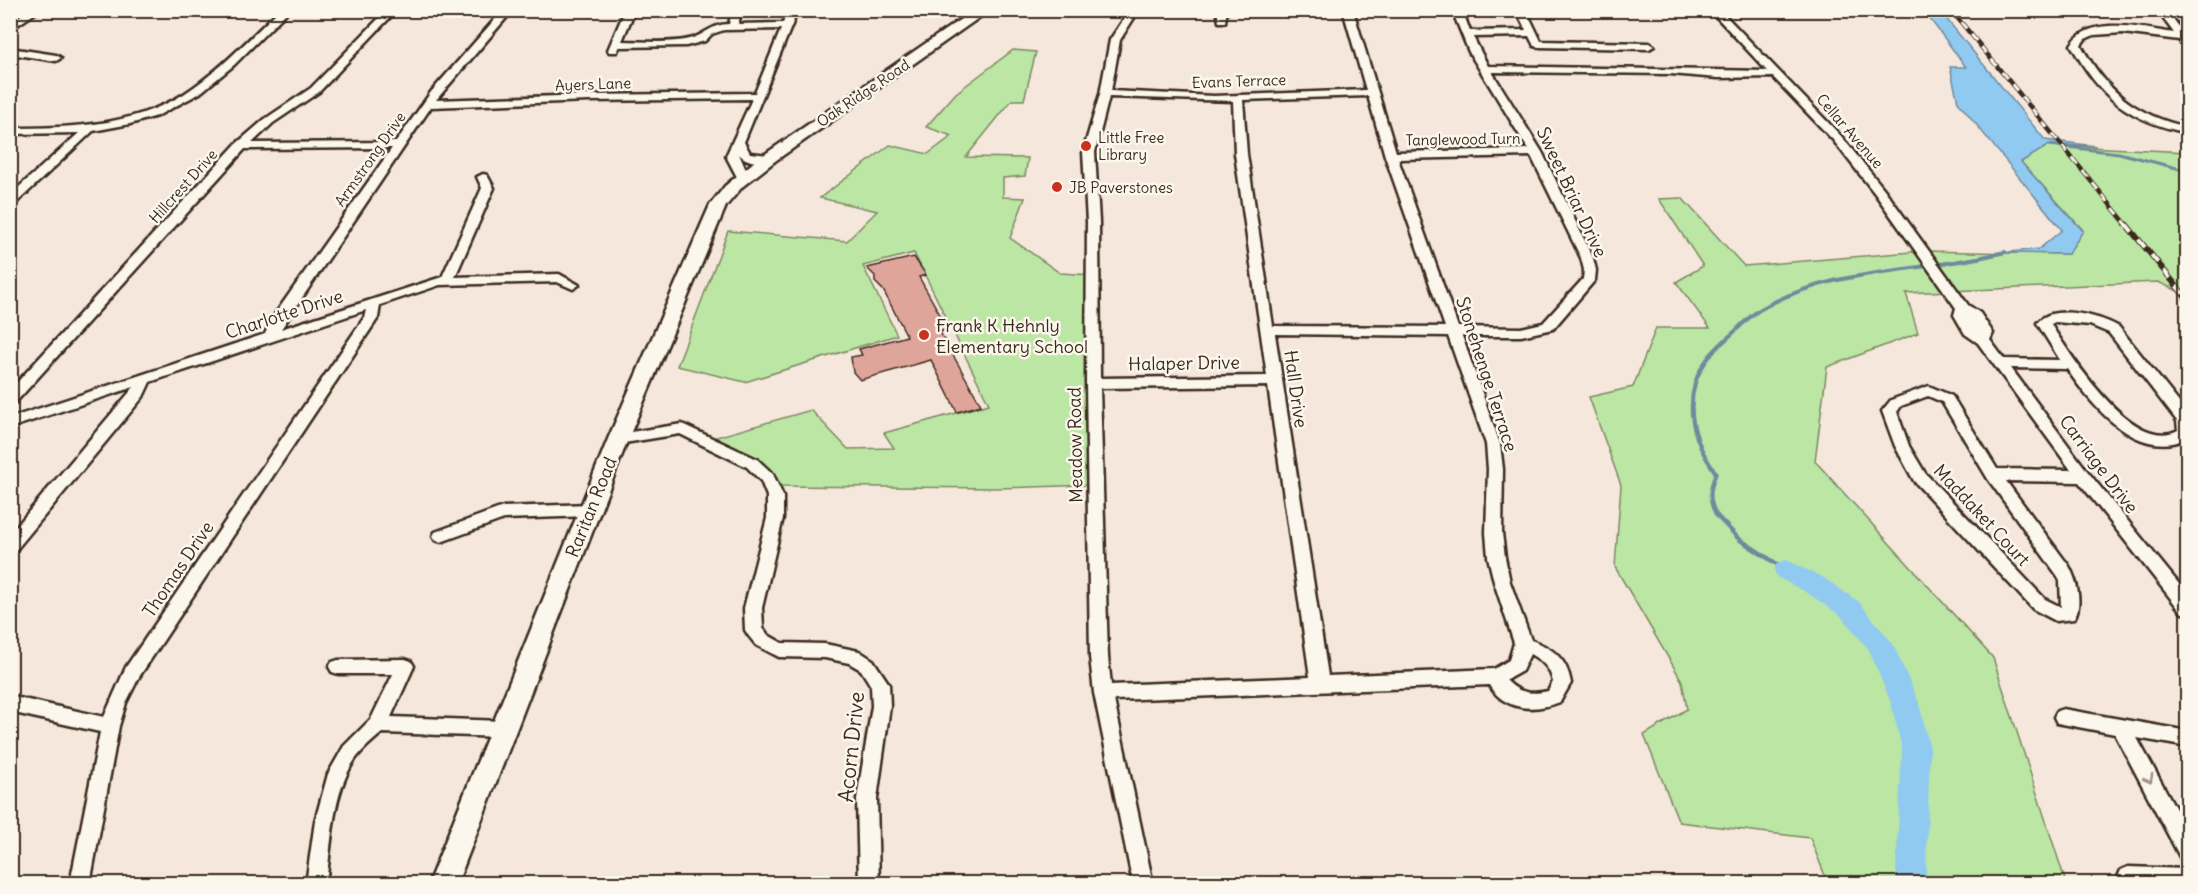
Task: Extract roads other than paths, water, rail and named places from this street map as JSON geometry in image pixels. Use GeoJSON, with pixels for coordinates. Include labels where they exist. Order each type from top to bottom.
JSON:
{"type":"FeatureCollection","features":[{"type":"Feature","properties":{"kind":"main road","name":"Oak Ridge Road"},"geometry":{"type":"LineString","coordinates":[[743,177],[984,10]]}},
{"type":"Feature","properties":{"kind":"main road","name":"Raritan Road"},"geometry":{"type":"LineString","coordinates":[[442,884],[618,439],[713,214],[723,197],[743,177]]}},
{"type":"Feature","properties":{"kind":"street"},"geometry":{"type":"LineString","coordinates":[[10,27],[36,10]]}},
{"type":"Feature","properties":{"kind":"street"},"geometry":{"type":"LineString","coordinates":[[10,131],[88,130],[144,116],[190,95],[285,10]]}},
{"type":"Feature","properties":{"kind":"street","name":"Hillcrest Drive"},"geometry":{"type":"LineString","coordinates":[[10,400],[240,146],[269,121],[315,90],[393,10]]}},
{"type":"Feature","properties":{"kind":"street","name":"Armstrong Drive"},"geometry":{"type":"LineString","coordinates":[[271,337],[276,323],[397,145],[427,104],[509,10]]}},
{"type":"Feature","properties":{"kind":"street"},"geometry":{"type":"LineString","coordinates":[[630,10],[614,48],[694,42],[702,39],[714,29],[733,26],[788,26]]}},
{"type":"Feature","properties":{"kind":"street"},"geometry":{"type":"LineString","coordinates":[[733,26],[737,10]]}},
{"type":"Feature","properties":{"kind":"street"},"geometry":{"type":"LineString","coordinates":[[743,177],[732,156],[794,10]]}},
{"type":"Feature","properties":{"kind":"street","name":"Meadow Road"},"geometry":{"type":"LineString","coordinates":[[1135,10],[1115,40],[1105,94],[1089,152],[1093,222],[1093,383],[1099,657],[1103,693],[1143,884]]}},
{"type":"Feature","properties":{"kind":"street","name":"Stonehenge Terrace"},"geometry":{"type":"LineString","coordinates":[[1348,10],[1391,156],[1493,444],[1497,464],[1494,543],[1497,561],[1523,645]]}},
{"type":"Feature","properties":{"kind":"street","name":"Sweet Briar Drive"},"geometry":{"type":"LineString","coordinates":[[1268,330],[1521,332],[1548,326],[1589,280],[1590,270],[1587,258],[1536,152],[1484,69],[1457,10]]}},
{"type":"Feature","properties":{"kind":"street"},"geometry":{"type":"LineString","coordinates":[[1521,10],[1538,44],[1649,46]]}},
{"type":"Feature","properties":{"kind":"street","name":"Cellar Avenue"},"geometry":{"type":"LineString","coordinates":[[1714,10],[1837,138],[1947,286]]}},
{"type":"Feature","properties":{"kind":"street"},"geometry":{"type":"LineString","coordinates":[[2161,10],[2185,40]]}},
{"type":"Feature","properties":{"kind":"street"},"geometry":{"type":"LineString","coordinates":[[2185,40],[2102,29],[2082,34],[2077,39],[2076,45],[2109,94],[2121,105],[2151,121],[2187,130]]}},
{"type":"Feature","properties":{"kind":"street"},"geometry":{"type":"LineString","coordinates":[[1467,34],[1531,33]]}},
{"type":"Feature","properties":{"kind":"street"},"geometry":{"type":"LineString","coordinates":[[10,51],[56,58]]}},
{"type":"Feature","properties":{"kind":"street"},"geometry":{"type":"LineString","coordinates":[[1484,69],[1671,71],[1718,75],[1774,74]]}},
{"type":"Feature","properties":{"kind":"street","name":"Evans Terrace"},"geometry":{"type":"LineString","coordinates":[[1105,94],[1238,98],[1373,93]]}},
{"type":"Feature","properties":{"kind":"street","name":"Ayers Lane"},"geometry":{"type":"LineString","coordinates":[[427,104],[589,98],[759,96]]}},
{"type":"Feature","properties":{"kind":"street","name":"Hall Drive"},"geometry":{"type":"LineString","coordinates":[[1238,98],[1241,154],[1320,684]]}},
{"type":"Feature","properties":{"kind":"street"},"geometry":{"type":"LineString","coordinates":[[10,202],[88,130]]}},
{"type":"Feature","properties":{"kind":"street"},"geometry":{"type":"LineString","coordinates":[[739,143],[741,153],[747,157],[769,158]]}},
{"type":"Feature","properties":{"kind":"street"},"geometry":{"type":"LineString","coordinates":[[240,146],[397,145]]}},
{"type":"Feature","properties":{"kind":"street","name":"Tanglewood Turn"},"geometry":{"type":"LineString","coordinates":[[1391,156],[1536,152]]}},
{"type":"Feature","properties":{"kind":"street"},"geometry":{"type":"LineString","coordinates":[[448,279],[488,188],[483,177]]}},
{"type":"Feature","properties":{"kind":"street","name":"Charlotte Drive"},"geometry":{"type":"LineString","coordinates":[[10,423],[448,279],[559,278],[573,285]]}},
{"type":"Feature","properties":{"kind":"street","name":"Carriage Drive"},"geometry":{"type":"LineString","coordinates":[[1947,286],[1962,308],[1961,315],[1970,331],[1983,340],[2083,476],[2187,608]]}},
{"type":"Feature","properties":{"kind":"street","name":"Thomas Drive"},"geometry":{"type":"LineString","coordinates":[[80,884],[110,726],[117,703],[132,672],[371,318],[374,303]]}},
{"type":"Feature","properties":{"kind":"street"},"geometry":{"type":"LineString","coordinates":[[2052,318],[2084,319],[2104,324],[2114,330],[2184,420],[2185,433],[2173,438],[2154,437],[2121,424],[2112,417],[2072,365],[2046,328],[2044,323],[2046,320],[2052,318]]}},
{"type":"Feature","properties":{"kind":"street"},"geometry":{"type":"LineString","coordinates":[[1998,363],[2072,365]]}},
{"type":"Feature","properties":{"kind":"street"},"geometry":{"type":"LineString","coordinates":[[10,546],[138,394],[144,379]]}},
{"type":"Feature","properties":{"kind":"street","name":"Halaper Drive"},"geometry":{"type":"LineString","coordinates":[[1093,383],[1275,381]]}},
{"type":"Feature","properties":{"kind":"street","name":"Maddaket Court"},"geometry":{"type":"LineString","coordinates":[[1929,390],[1939,394],[1947,399],[1993,475],[2063,571],[2068,581],[2070,611],[2067,614],[2055,614],[2039,604],[1918,477],[1902,446],[1889,411],[1892,407],[1929,390]]}},
{"type":"Feature","properties":{"kind":"street","name":"Acorn Drive"},"geometry":{"type":"LineString","coordinates":[[618,439],[682,429],[752,463],[768,478],[775,496],[775,518],[755,600],[752,621],[754,630],[770,646],[789,651],[825,651],[853,656],[867,665],[879,684],[881,706],[867,799],[869,884]]}},
{"type":"Feature","properties":{"kind":"street","name":"Maddaket Court"},"geometry":{"type":"LineString","coordinates":[[1993,475],[2083,476]]}},
{"type":"Feature","properties":{"kind":"street"},"geometry":{"type":"LineString","coordinates":[[441,536],[503,513],[590,510]]}},
{"type":"Feature","properties":{"kind":"street"},"geometry":{"type":"LineString","coordinates":[[1103,693],[1494,677],[1512,670],[1520,661],[1523,645],[1544,652],[1557,665],[1562,683],[1554,697],[1534,702],[1523,700],[1503,689],[1494,677]]}},
{"type":"Feature","properties":{"kind":"street"},"geometry":{"type":"LineString","coordinates":[[316,884],[332,789],[343,762],[378,725],[405,666],[338,667]]}},
{"type":"Feature","properties":{"kind":"street"},"geometry":{"type":"LineString","coordinates":[[10,704],[110,726]]}},
{"type":"Feature","properties":{"kind":"street"},"geometry":{"type":"LineString","coordinates":[[2063,717],[2187,739]]}},
{"type":"Feature","properties":{"kind":"street"},"geometry":{"type":"LineString","coordinates":[[378,725],[503,729]]}},
{"type":"Feature","properties":{"kind":"street"},"geometry":{"type":"LineString","coordinates":[[2121,727],[2187,852]]}},
{"type":"Feature","properties":{"kind":"street"},"geometry":{"type":"LineString","coordinates":[[2128,877],[2187,879]]}},
{"type":"Feature","properties":{"kind":"water"},"geometry":{"type":"Polygon","coordinates":[[[1924,11],[1940,11],[2045,140],[2096,146],[2049,145],[2021,162],[2083,231],[2068,254],[2000,253],[2039,249],[2062,230],[1958,102],[1950,67],[1966,67],[1924,11]]]}},
{"type":"Feature","properties":{"kind":"waterway"},"geometry":{"type":"LineString","coordinates":[[2049,145],[2119,153],[2188,171]]}},
{"type":"Feature","properties":{"kind":"waterway"},"geometry":{"type":"LineString","coordinates":[[1716,515],[1711,495],[1716,473],[1698,441],[1692,419],[1692,395],[1698,375],[1706,361],[1746,320],[1761,309],[1789,295],[1819,285],[1880,272],[1975,259],[2005,252]]}},
{"type":"Feature","properties":{"kind":"waterway"},"geometry":{"type":"LineString","coordinates":[[1716,515],[1739,539],[1786,570]]}},
{"type":"Feature","properties":{"kind":"waterway"},"geometry":{"type":"LineString","coordinates":[[1786,570],[1815,585],[1850,609],[1880,644],[1905,703],[1916,749],[1911,871],[1913,884]]}},
{"type":"Feature","properties":{"kind":"railway"},"geometry":{"type":"LineString","coordinates":[[1951,10],[2127,225]]}},
{"type":"Feature","properties":{"kind":"railway"},"geometry":{"type":"LineString","coordinates":[[2126,224],[2188,300]]}},
{"type":"Feature","properties":{"kind":"place","name":"Little Free Library"},"geometry":{"type":"Point","coordinates":[1086,146]}},
{"type":"Feature","properties":{"kind":"place","name":"JB Paverstones"},"geometry":{"type":"Point","coordinates":[1057,187]}},
{"type":"Feature","properties":{"kind":"place","name":"Frank K Hehnly Elementary School"},"geometry":{"type":"Point","coordinates":[924,335]}}]}
